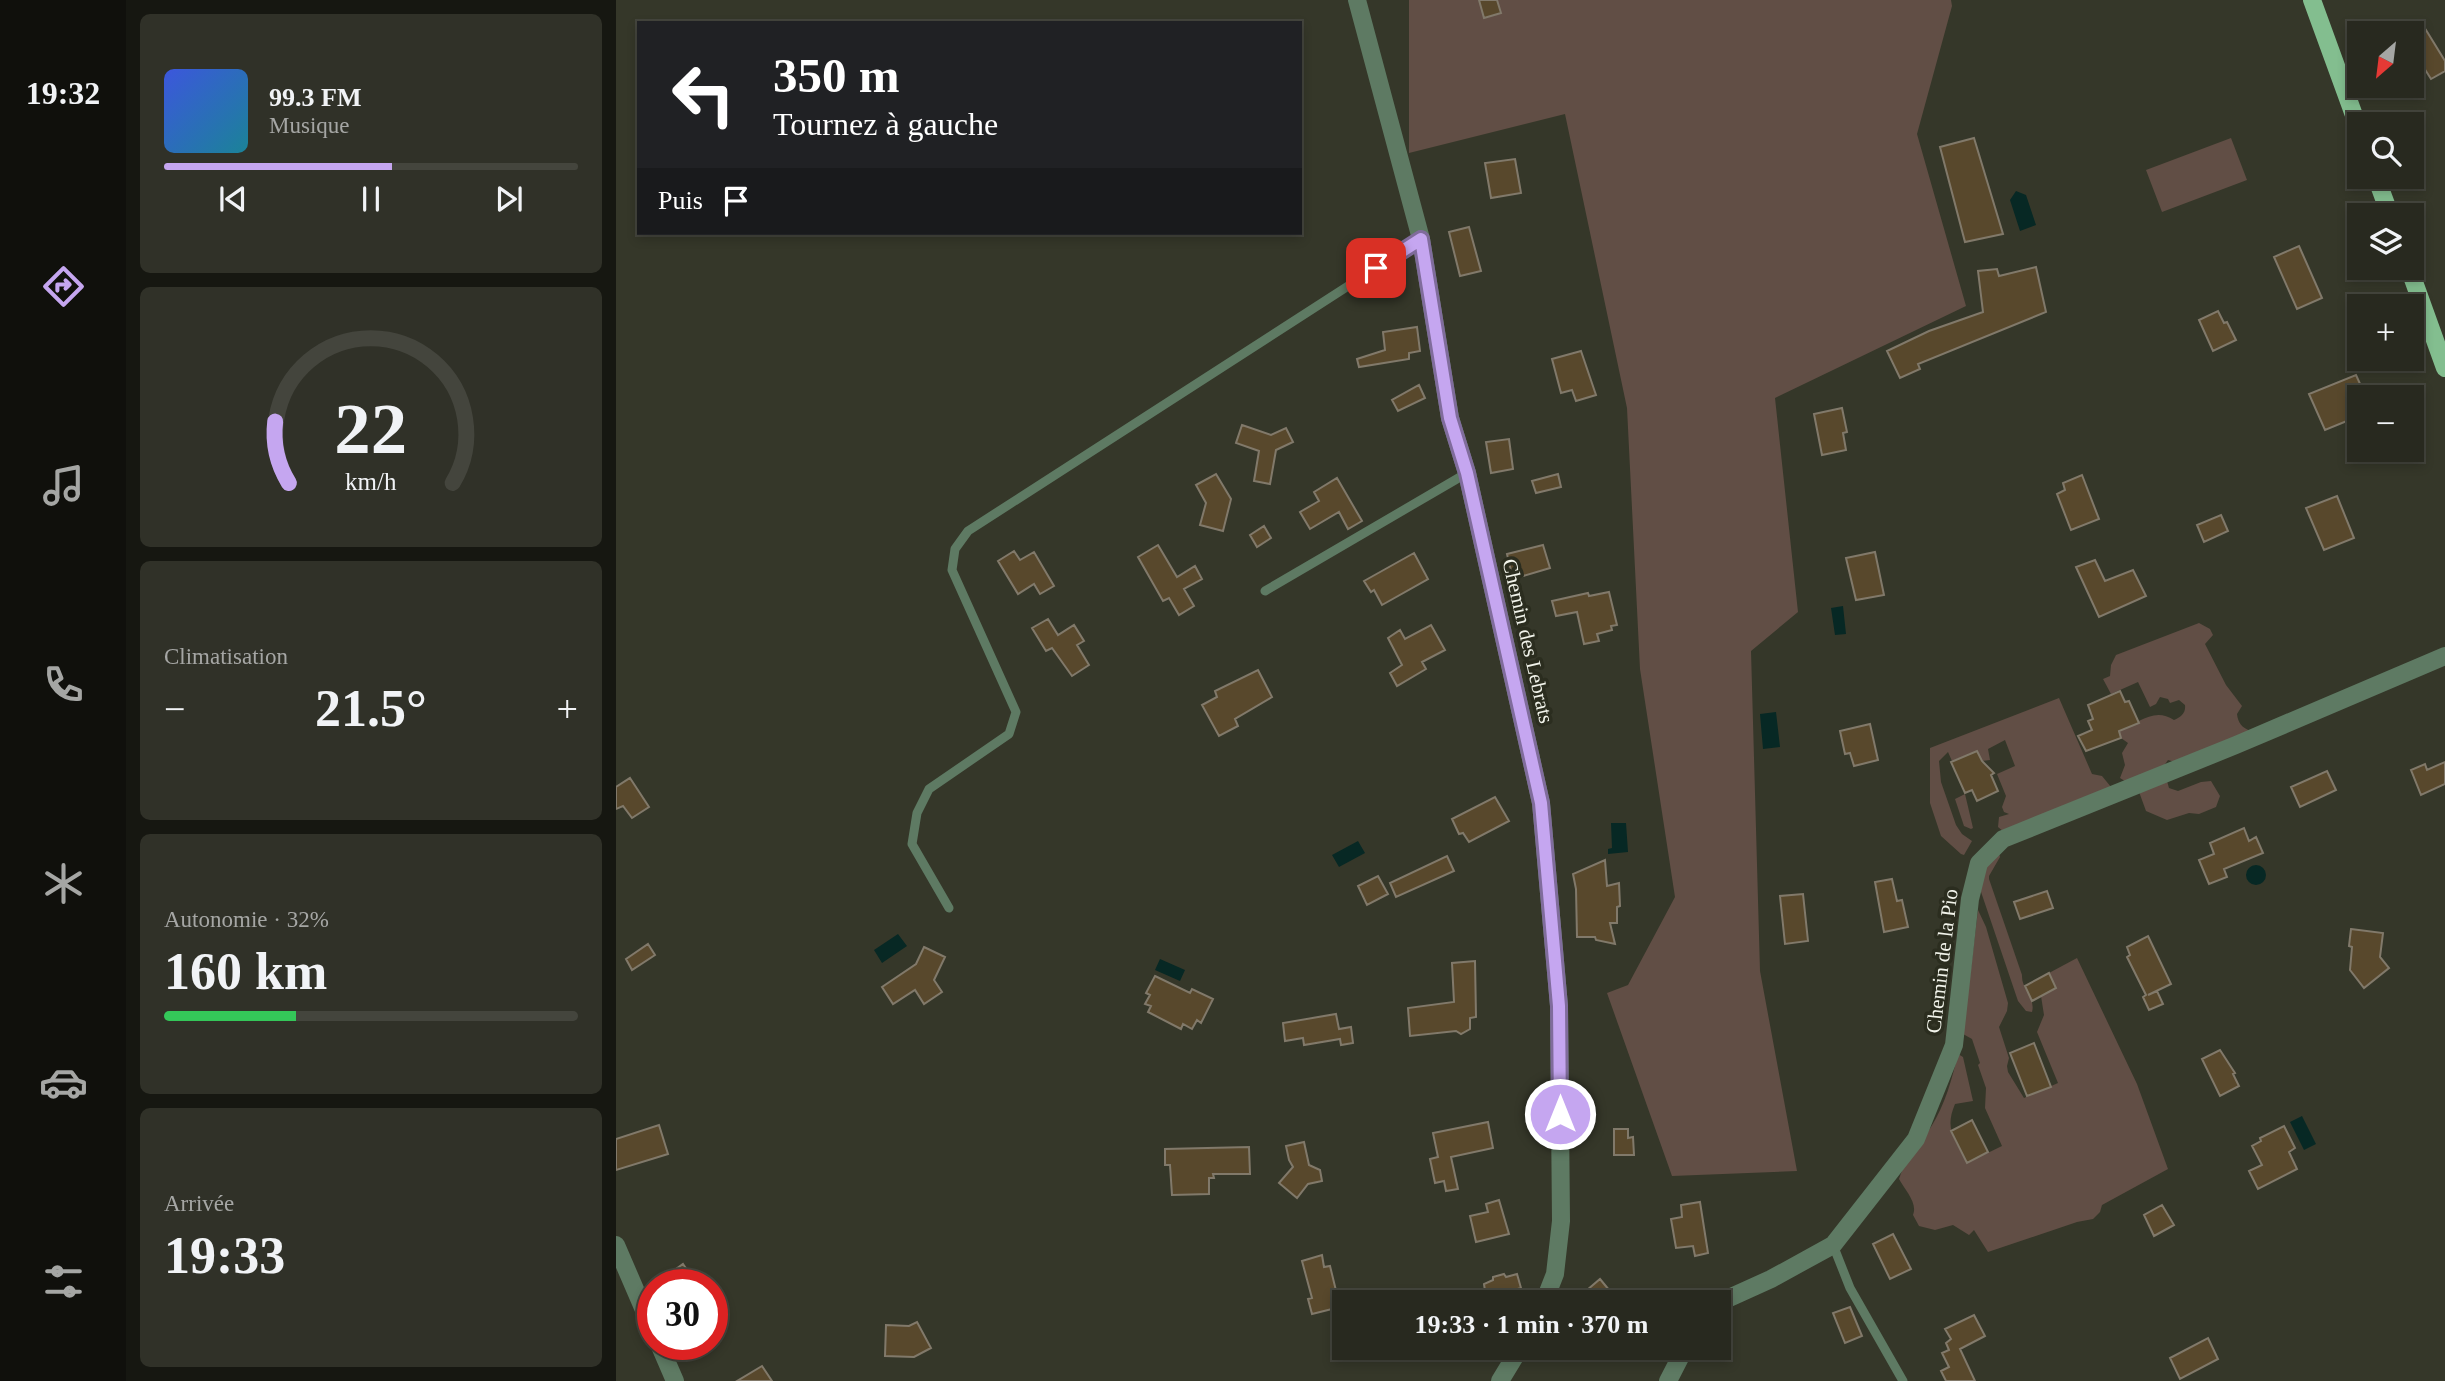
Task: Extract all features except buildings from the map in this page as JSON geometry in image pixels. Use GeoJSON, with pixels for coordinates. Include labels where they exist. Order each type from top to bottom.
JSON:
{"type":"FeatureCollection","features":[{"type":"Feature","properties":{"kind":"main road"},"geometry":{"type":"LineString","coordinates":[[2312,0],[2353,112]]}},
{"type":"Feature","properties":{"kind":"main road"},"geometry":{"type":"LineString","coordinates":[[2413,280],[2445,368]]}},
{"type":"Feature","properties":{"kind":"street","name":"Chemin des Lebrats"},"geometry":{"type":"LineString","coordinates":[[1357,0],[1421,239],[1450,418],[1467,473],[1541,803],[1559,1006],[1561,1207],[1555,1274],[1549,1290]]}},
{"type":"Feature","properties":{"kind":"street","name":"Chemin de la Pio"},"geometry":{"type":"LineString","coordinates":[[1731,1297],[1833,1245],[1916,1139],[1954,1045],[1970,899],[1979,863],[2003,839],[2236,745],[2445,656]]}},
{"type":"Feature","properties":{"kind":"street"},"geometry":{"type":"LineString","coordinates":[[616,1245],[637,1294]]}},
{"type":"Feature","properties":{"kind":"street"},"geometry":{"type":"LineString","coordinates":[[666,1360],[675,1381]]}},
{"type":"Feature","properties":{"kind":"street"},"geometry":{"type":"LineString","coordinates":[[1500,1381],[1513,1360]]}},
{"type":"Feature","properties":{"kind":"street"},"geometry":{"type":"LineString","coordinates":[[1668,1381],[1679,1360]]}},
{"type":"Feature","properties":{"kind":"lane"},"geometry":{"type":"LineString","coordinates":[[949,908],[912,844],[917,813],[929,789],[1009,734],[1016,712],[952,570],[955,549],[968,531],[1421,239]]}},
{"type":"Feature","properties":{"kind":"lane"},"geometry":{"type":"LineString","coordinates":[[1265,591],[1467,473]]}},
{"type":"Feature","properties":{"kind":"lane"},"geometry":{"type":"LineString","coordinates":[[1833,1245],[1850,1289],[1903,1381]]}},
{"type":"Feature","properties":{"kind":"shaded area"},"geometry":{"type":"Polygon","coordinates":[[[1409,0],[1951,0],[1952,6],[1917,134],[1966,306],[1775,398],[1798,612],[1751,651],[1760,971],[1797,1171],[1672,1176],[1607,993],[1628,985],[1675,897],[1640,669],[1627,408],[1565,114],[1409,153],[1409,0]]]}},
{"type":"Feature","properties":{"kind":"shaded area"},"geometry":{"type":"Polygon","coordinates":[[[2231,138],[2247,180],[2162,212],[2146,170],[2231,138]]]}},
{"type":"Feature","properties":{"kind":"shaded area"},"geometry":{"type":"Polygon","coordinates":[[[2199,623],[2210,629],[2213,635],[2205,644],[2226,685],[2242,706],[2237,714],[2239,723],[2251,731],[2175,762],[2168,760],[2163,767],[2169,788],[2178,791],[2211,781],[2220,796],[2216,807],[2199,814],[2189,813],[2167,820],[2146,811],[2138,789],[2120,778],[2125,765],[2122,753],[2128,743],[2121,738],[2119,731],[2153,716],[2167,716],[2174,720],[2183,714],[2185,705],[2179,700],[2170,703],[2168,699],[2160,697],[2156,704],[2150,707],[2138,682],[2111,694],[2103,679],[2110,676],[2116,655],[2199,623]]]}},
{"type":"Feature","properties":{"kind":"shaded area"},"geometry":{"type":"Polygon","coordinates":[[[2059,698],[2092,774],[2102,776],[2111,787],[2004,832],[1998,827],[1999,817],[2009,814],[2004,812],[2002,807],[2006,796],[1997,774],[2015,766],[2005,740],[1988,749],[1990,760],[1982,761],[1977,751],[1952,761],[1948,752],[1939,761],[1941,782],[1956,825],[1962,834],[1972,841],[1964,855],[1961,854],[1941,836],[1930,803],[1930,748],[2059,698]]]}},
{"type":"Feature","properties":{"kind":"shaded area"},"geometry":{"type":"Polygon","coordinates":[[[1965,794],[1973,828],[1971,829],[1964,826],[1955,799],[1965,794]]]}},
{"type":"Feature","properties":{"kind":"shaded area"},"geometry":{"type":"Polygon","coordinates":[[[1999,853],[2000,857],[1989,879],[2022,980],[2032,1002],[2032,1012],[2026,1011],[2018,1001],[1979,886],[1987,864],[1999,853]]]}},
{"type":"Feature","properties":{"kind":"shaded area"},"geometry":{"type":"Polygon","coordinates":[[[1978,910],[1986,927],[2008,1003],[1999,1027],[2009,1058],[2008,1072],[2024,1098],[2058,1083],[2037,1032],[2044,1015],[2041,996],[2056,988],[2049,973],[2077,958],[2137,1084],[2168,1169],[2102,1205],[2100,1212],[2093,1219],[1988,1252],[1974,1230],[1969,1235],[1953,1225],[1935,1230],[1919,1226],[1913,1215],[1912,1201],[1899,1179],[1909,1158],[1940,1110],[1958,1054],[1963,1057],[1973,1101],[1955,1104],[1951,1128],[1955,1141],[1967,1163],[2002,1146],[1985,1108],[1986,1088],[1972,1039],[1963,1034],[1978,910]]]}},
{"type":"Feature","properties":{"kind":"water"},"geometry":{"type":"Polygon","coordinates":[[[2016,191],[2026,195],[2036,225],[2020,231],[2010,200],[2016,191]]]}},
{"type":"Feature","properties":{"kind":"water"},"geometry":{"type":"Polygon","coordinates":[[[1843,606],[1846,634],[1835,635],[1831,608],[1843,606]]]}},
{"type":"Feature","properties":{"kind":"water"},"geometry":{"type":"Polygon","coordinates":[[[1776,712],[1780,747],[1763,749],[1760,714],[1776,712]]]}},
{"type":"Feature","properties":{"kind":"water"},"geometry":{"type":"Polygon","coordinates":[[[1611,823],[1626,823],[1628,852],[1608,854],[1608,849],[1612,848],[1611,823]]]}},
{"type":"Feature","properties":{"kind":"water"},"geometry":{"type":"Polygon","coordinates":[[[1358,841],[1365,853],[1339,867],[1332,855],[1358,841]]]}},
{"type":"Feature","properties":{"kind":"water"},"geometry":{"type":"Polygon","coordinates":[[[2256,865],[2263,868],[2266,875],[2263,882],[2256,885],[2249,882],[2246,875],[2249,868],[2256,865]]]}},
{"type":"Feature","properties":{"kind":"water"},"geometry":{"type":"Polygon","coordinates":[[[898,934],[907,946],[882,963],[874,950],[898,934]]]}},
{"type":"Feature","properties":{"kind":"water"},"geometry":{"type":"Polygon","coordinates":[[[1160,959],[1185,970],[1180,981],[1155,970],[1160,959]]]}},
{"type":"Feature","properties":{"kind":"water"},"geometry":{"type":"Polygon","coordinates":[[[2302,1116],[2316,1144],[2304,1150],[2290,1122],[2302,1116]]]}},
{"type":"Feature","properties":{"kind":"route"},"geometry":{"type":"LineString","coordinates":[[1376,268],[1421,239],[1450,418],[1467,473],[1541,803],[1559,1006],[1560,1114]]}}]}
